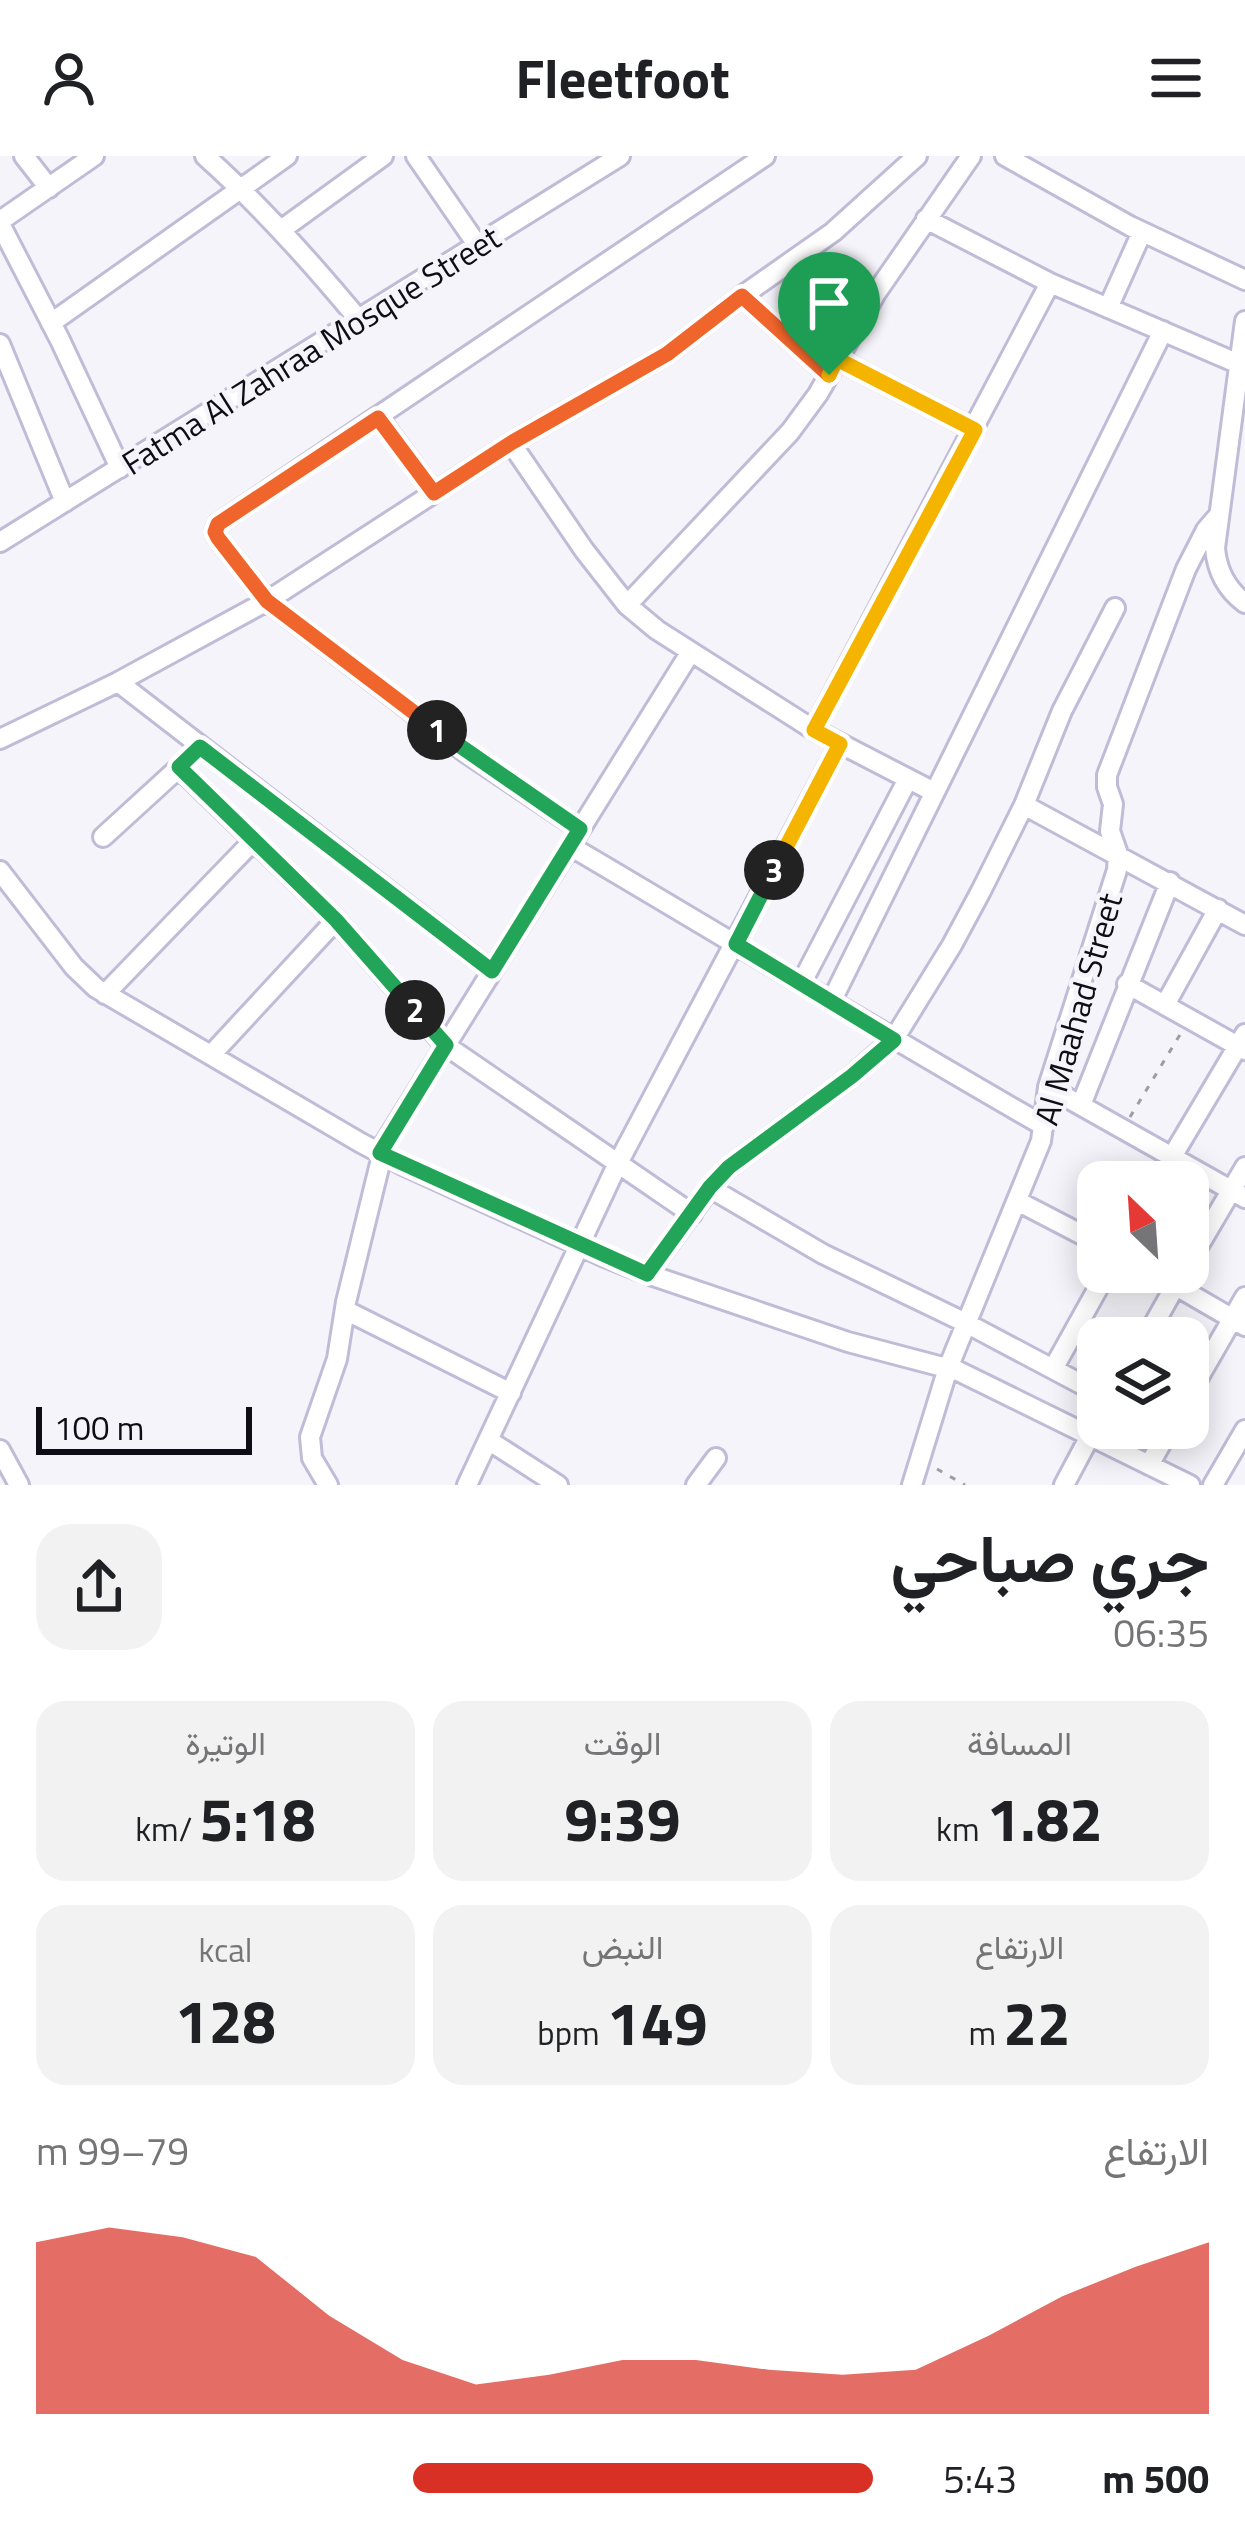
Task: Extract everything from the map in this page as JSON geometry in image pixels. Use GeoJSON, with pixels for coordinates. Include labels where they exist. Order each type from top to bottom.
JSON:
{"type":"FeatureCollection","features":[{"type":"Feature","properties":{"kind":"street"},"geometry":{"type":"LineString","coordinates":[[24,156],[49,188]]}},
{"type":"Feature","properties":{"kind":"street"},"geometry":{"type":"LineString","coordinates":[[94,156],[0,223],[120,468]]}},
{"type":"Feature","properties":{"kind":"street"},"geometry":{"type":"LineString","coordinates":[[205,156],[281,230],[359,320]]}},
{"type":"Feature","properties":{"kind":"street"},"geometry":{"type":"LineString","coordinates":[[51,323],[287,156]]}},
{"type":"Feature","properties":{"kind":"street"},"geometry":{"type":"LineString","coordinates":[[281,230],[383,156]]}},
{"type":"Feature","properties":{"kind":"street"},"geometry":{"type":"LineString","coordinates":[[416,156],[478,246]]}},
{"type":"Feature","properties":{"kind":"street","name":"Fatma Al Zahraa Mosque Street"},"geometry":{"type":"LineString","coordinates":[[5,539],[620,156]]}},
{"type":"Feature","properties":{"kind":"street"},"geometry":{"type":"LineString","coordinates":[[765,156],[218,524],[215,532],[267,601],[575,837],[736,944],[1045,1126]]}},
{"type":"Feature","properties":{"kind":"street"},"geometry":{"type":"LineString","coordinates":[[0,739],[267,601],[511,443],[667,354],[833,232],[917,156]]}},
{"type":"Feature","properties":{"kind":"street"},"geometry":{"type":"LineString","coordinates":[[627,605],[777,449],[971,156]]}},
{"type":"Feature","properties":{"kind":"street"},"geometry":{"type":"LineString","coordinates":[[1006,156],[1142,232],[1245,280]]}},
{"type":"Feature","properties":{"kind":"street"},"geometry":{"type":"LineString","coordinates":[[926,219],[1050,284],[1239,364]]}},
{"type":"Feature","properties":{"kind":"street"},"geometry":{"type":"LineString","coordinates":[[1108,308],[1142,232]]}},
{"type":"Feature","properties":{"kind":"street"},"geometry":{"type":"LineString","coordinates":[[814,730],[1050,284]]}},
{"type":"Feature","properties":{"kind":"street"},"geometry":{"type":"LineString","coordinates":[[742,296],[833,367],[975,430]]}},
{"type":"Feature","properties":{"kind":"street"},"geometry":{"type":"LineString","coordinates":[[1245,326],[1216,560],[1225,583],[1245,603]]}},
{"type":"Feature","properties":{"kind":"street"},"geometry":{"type":"LineString","coordinates":[[832,1000],[1162,331]]}},
{"type":"Feature","properties":{"kind":"street"},"geometry":{"type":"LineString","coordinates":[[0,344],[65,502]]}},
{"type":"Feature","properties":{"kind":"street"},"geometry":{"type":"LineString","coordinates":[[378,418],[434,493]]}},
{"type":"Feature","properties":{"kind":"street"},"geometry":{"type":"LineString","coordinates":[[511,443],[627,605],[690,653],[814,730],[934,792]]}},
{"type":"Feature","properties":{"kind":"street"},"geometry":{"type":"LineString","coordinates":[[0,513],[5,539]]}},
{"type":"Feature","properties":{"kind":"street","name":"Al Maahad Street"},"geometry":{"type":"LineString","coordinates":[[912,1485],[948,1368],[1045,1126],[1048,1087],[1117,870],[1107,775],[1186,569],[1219,515]]}},
{"type":"Feature","properties":{"kind":"street"},"geometry":{"type":"LineString","coordinates":[[647,1274],[729,1167],[894,1040],[952,945],[1024,805],[1062,711],[1114,608]]}},
{"type":"Feature","properties":{"kind":"street"},"geometry":{"type":"LineString","coordinates":[[328,1485],[309,1445],[330,1383],[380,1153],[690,653]]}},
{"type":"Feature","properties":{"kind":"street"},"geometry":{"type":"LineString","coordinates":[[118,682],[492,971]]}},
{"type":"Feature","properties":{"kind":"street"},"geometry":{"type":"LineString","coordinates":[[467,1485],[617,1166],[840,744]]}},
{"type":"Feature","properties":{"kind":"street"},"geometry":{"type":"LineString","coordinates":[[103,837],[200,747]]}},
{"type":"Feature","properties":{"kind":"street"},"geometry":{"type":"LineString","coordinates":[[179,767],[336,920],[446,1045],[692,1214]]}},
{"type":"Feature","properties":{"kind":"street"},"geometry":{"type":"LineString","coordinates":[[802,982],[908,779]]}},
{"type":"Feature","properties":{"kind":"street"},"geometry":{"type":"LineString","coordinates":[[1024,805],[1245,925]]}},
{"type":"Feature","properties":{"kind":"street"},"geometry":{"type":"LineString","coordinates":[[105,994],[253,841]]}},
{"type":"Feature","properties":{"kind":"street"},"geometry":{"type":"LineString","coordinates":[[0,871],[88,982],[380,1153],[647,1274],[848,1342],[948,1368],[1077,1422]]}},
{"type":"Feature","properties":{"kind":"street"},"geometry":{"type":"LineString","coordinates":[[1081,1106],[1170,882]]}},
{"type":"Feature","properties":{"kind":"street"},"geometry":{"type":"LineString","coordinates":[[1165,1005],[1218,909]]}},
{"type":"Feature","properties":{"kind":"street"},"geometry":{"type":"LineString","coordinates":[[211,1055],[336,920]]}},
{"type":"Feature","properties":{"kind":"street"},"geometry":{"type":"LineString","coordinates":[[1127,984],[1243,1043],[1168,1161]]}},
{"type":"Feature","properties":{"kind":"street"},"geometry":{"type":"LineString","coordinates":[[1048,1087],[1238,1194]]}},
{"type":"Feature","properties":{"kind":"street"},"geometry":{"type":"LineString","coordinates":[[1209,1235],[1238,1194],[1245,1166]]}},
{"type":"Feature","properties":{"kind":"street"},"geometry":{"type":"LineString","coordinates":[[710,1187],[823,1254],[1077,1382]]}},
{"type":"Feature","properties":{"kind":"street"},"geometry":{"type":"LineString","coordinates":[[1017,1201],[1077,1232]]}},
{"type":"Feature","properties":{"kind":"street"},"geometry":{"type":"LineString","coordinates":[[1053,1369],[1095,1293]]}},
{"type":"Feature","properties":{"kind":"street"},"geometry":{"type":"LineString","coordinates":[[1199,1293],[1239,1322]]}},
{"type":"Feature","properties":{"kind":"street"},"geometry":{"type":"LineString","coordinates":[[1209,1366],[1239,1322],[1245,1297]]}},
{"type":"Feature","properties":{"kind":"street"},"geometry":{"type":"LineString","coordinates":[[345,1310],[511,1393]]}},
{"type":"Feature","properties":{"kind":"street"},"geometry":{"type":"LineString","coordinates":[[1213,1485],[1245,1430]]}},
{"type":"Feature","properties":{"kind":"street"},"geometry":{"type":"LineString","coordinates":[[488,1440],[558,1485]]}},
{"type":"Feature","properties":{"kind":"street"},"geometry":{"type":"LineString","coordinates":[[1064,1485],[1083,1449]]}},
{"type":"Feature","properties":{"kind":"street"},"geometry":{"type":"LineString","coordinates":[[1125,1449],[1190,1485]]}},
{"type":"Feature","properties":{"kind":"street"},"geometry":{"type":"LineString","coordinates":[[1149,1465],[1158,1449]]}},
{"type":"Feature","properties":{"kind":"street"},"geometry":{"type":"LineString","coordinates":[[0,1450],[19,1485]]}},
{"type":"Feature","properties":{"kind":"street"},"geometry":{"type":"LineString","coordinates":[[696,1485],[716,1458]]}},
{"type":"Feature","properties":{"kind":"path"},"geometry":{"type":"LineString","coordinates":[[1122,1129],[1190,1019]]}},
{"type":"Feature","properties":{"kind":"path"},"geometry":{"type":"LineString","coordinates":[[920,1460],[965,1485]]}},
{"type":"Feature","properties":{"kind":"route"},"geometry":{"type":"LineString","coordinates":[[742,296],[829,375],[837,359],[975,430],[814,730],[840,744],[736,944],[894,1040],[729,1167],[647,1274],[380,1153],[446,1045],[336,920],[179,767],[200,747],[492,971],[580,829],[465,752],[267,601],[215,532],[218,524],[378,418],[434,493],[667,354],[742,296]]}}]}
